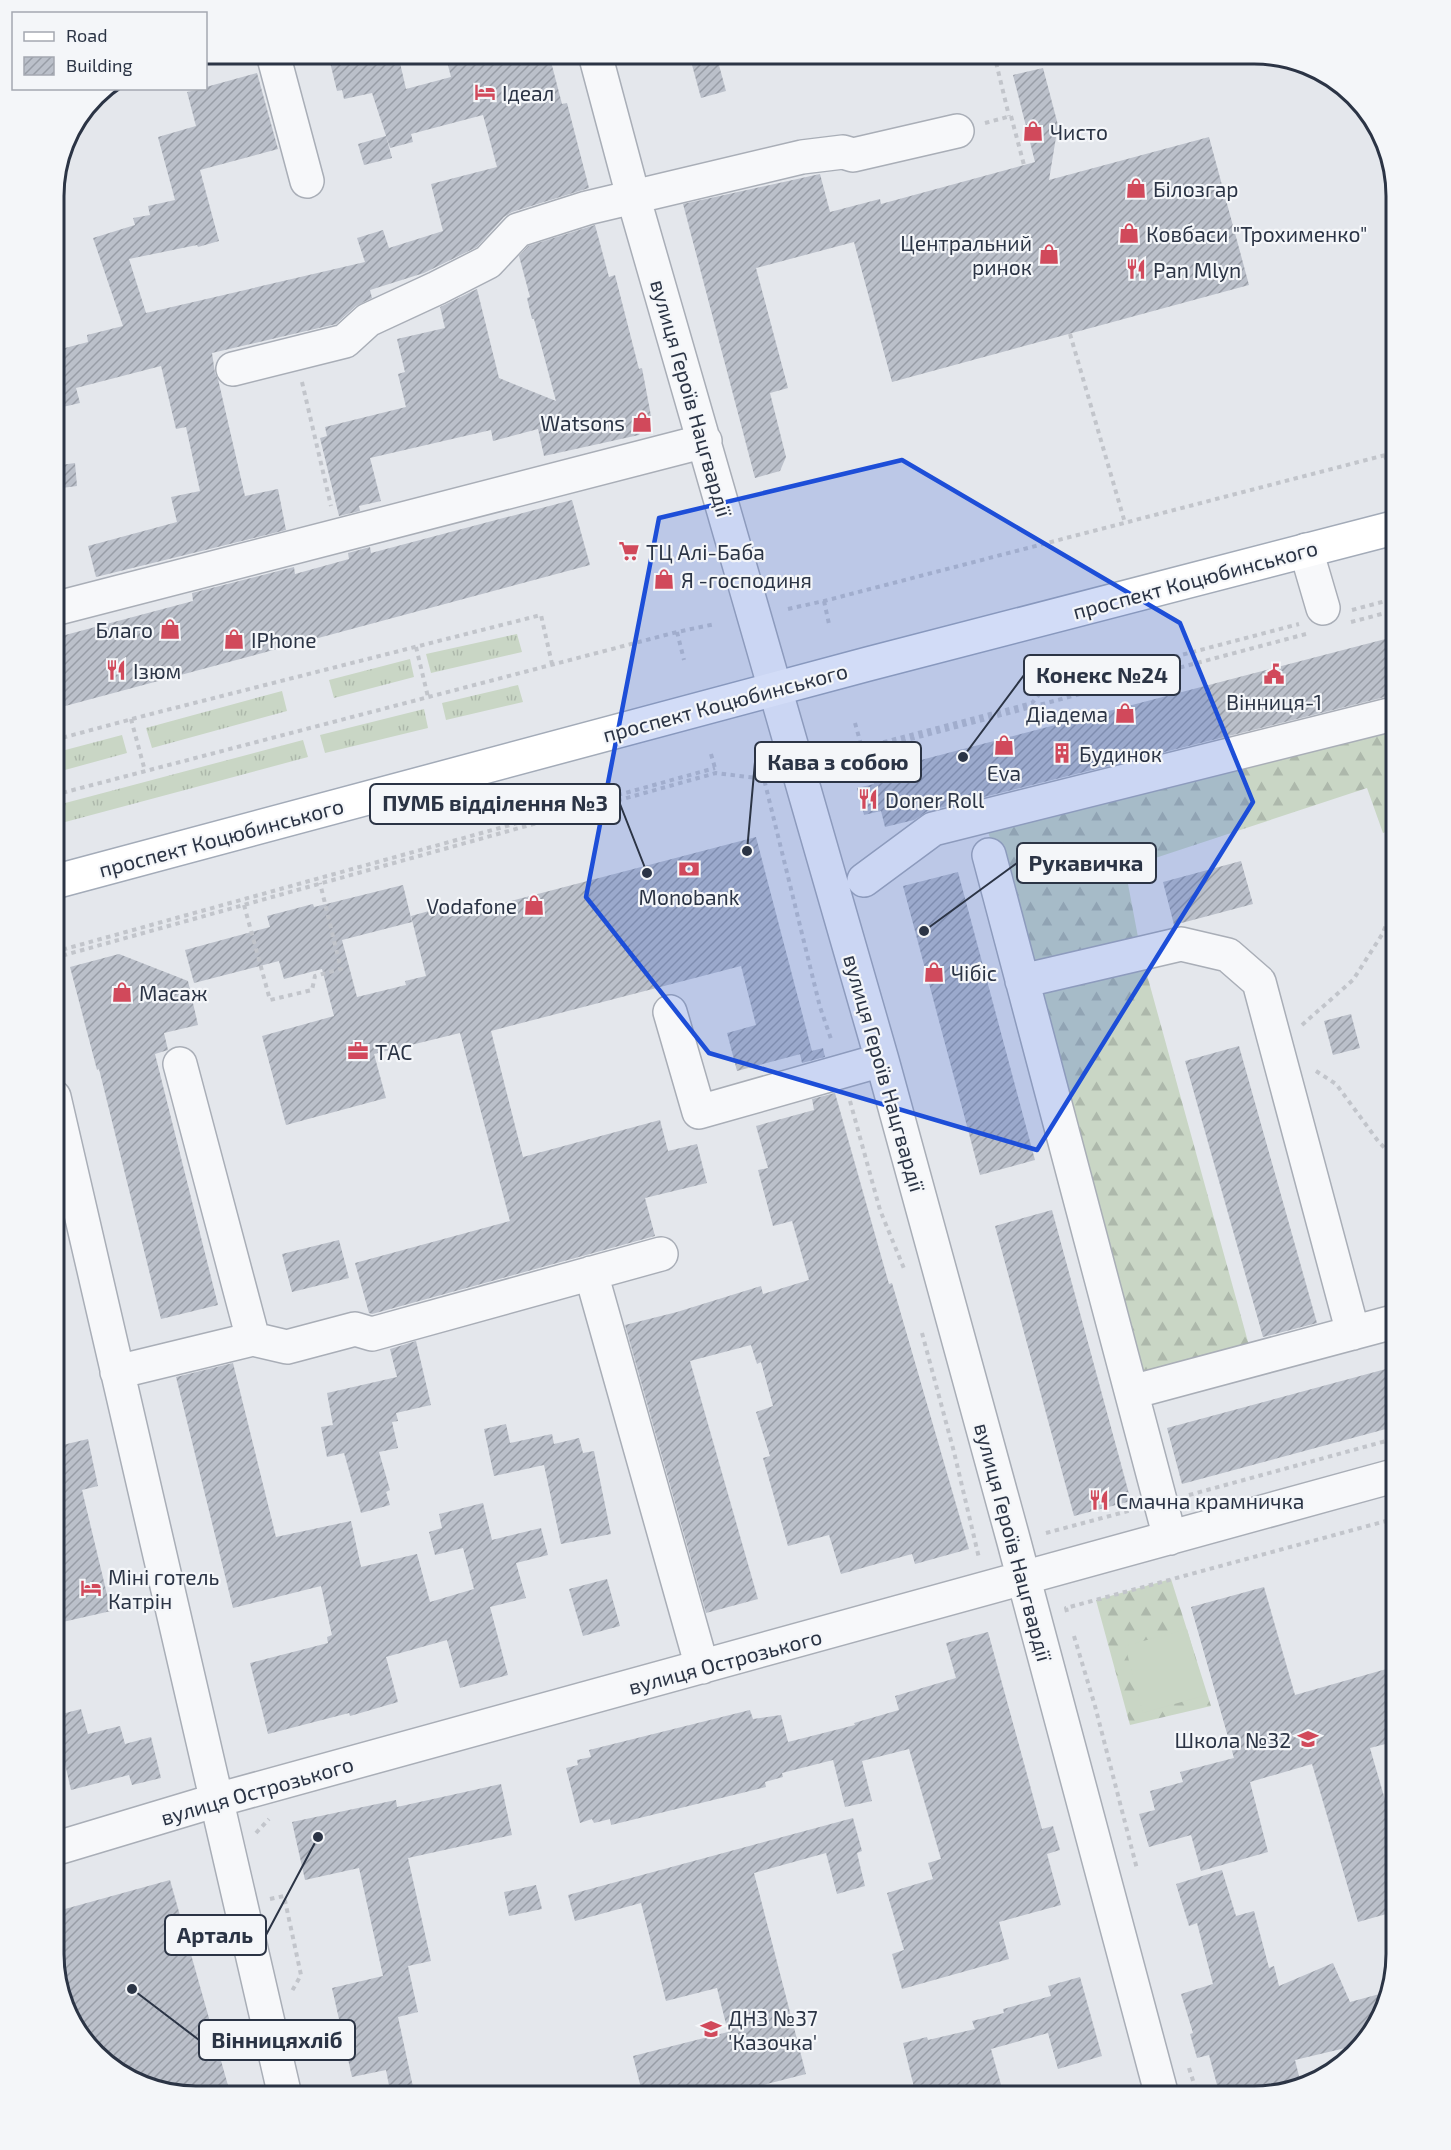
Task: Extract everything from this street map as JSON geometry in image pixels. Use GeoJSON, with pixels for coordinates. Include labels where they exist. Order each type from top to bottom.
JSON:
{"type":"FeatureCollection","features":[{"type":"Feature","properties":{"kind":"main road","name":"проспект Коцюбинського"},"geometry":{"type":"LineString","coordinates":[[65,879],[775,689],[1386,530]]}},
{"type":"Feature","properties":{"kind":"street"},"geometry":{"type":"LineString","coordinates":[[276,64],[308,182]]}},
{"type":"Feature","properties":{"kind":"street","name":"вулиця Героїв Нацгвардії"},"geometry":{"type":"LineString","coordinates":[[598,64],[633,196],[882,1060],[1024,1578],[1159,2086]]}},
{"type":"Feature","properties":{"kind":"street"},"geometry":{"type":"LineString","coordinates":[[233,369],[345,341],[368,320],[488,262],[518,230],[633,196],[802,157],[843,152],[853,155],[957,131]]}},
{"type":"Feature","properties":{"kind":"street"},"geometry":{"type":"LineString","coordinates":[[65,606],[705,441]]}},
{"type":"Feature","properties":{"kind":"street"},"geometry":{"type":"LineString","coordinates":[[1306,550],[1324,620]]}},
{"type":"Feature","properties":{"kind":"street"},"geometry":{"type":"LineString","coordinates":[[864,880],[933,829],[1386,716]]}},
{"type":"Feature","properties":{"kind":"street"},"geometry":{"type":"LineString","coordinates":[[989,855],[1170,1538]]}},
{"type":"Feature","properties":{"kind":"street"},"geometry":{"type":"LineString","coordinates":[[1022,981],[1181,944],[1228,955],[1259,982],[1353,1333]]}},
{"type":"Feature","properties":{"kind":"street"},"geometry":{"type":"LineString","coordinates":[[670,1012],[699,1112],[882,1060]]}},
{"type":"Feature","properties":{"kind":"street"},"geometry":{"type":"LineString","coordinates":[[180,1064],[253,1339]]}},
{"type":"Feature","properties":{"kind":"street"},"geometry":{"type":"LineString","coordinates":[[64,1143],[282,2085]]}},
{"type":"Feature","properties":{"kind":"street"},"geometry":{"type":"LineString","coordinates":[[117,1372],[253,1339],[287,1347],[355,1329],[372,1334],[661,1254]]}},
{"type":"Feature","properties":{"kind":"street"},"geometry":{"type":"LineString","coordinates":[[591,1273],[702,1667]]}},
{"type":"Feature","properties":{"kind":"street"},"geometry":{"type":"LineString","coordinates":[[1132,1392],[1386,1324]]}},
{"type":"Feature","properties":{"kind":"street","name":"вулиця Острозького"},"geometry":{"type":"LineString","coordinates":[[64,1846],[217,1800],[1386,1478]]}},
{"type":"Feature","properties":{"kind":"path"},"geometry":{"type":"LineString","coordinates":[[997,65],[1024,165]]}},
{"type":"Feature","properties":{"kind":"path"},"geometry":{"type":"LineString","coordinates":[[1070,334],[1125,523]]}},
{"type":"Feature","properties":{"kind":"path"},"geometry":{"type":"LineString","coordinates":[[295,353],[338,536]]}},
{"type":"Feature","properties":{"kind":"path"},"geometry":{"type":"LineString","coordinates":[[788,609],[824,602],[1385,455],[1386,459]]}},
{"type":"Feature","properties":{"kind":"path"},"geometry":{"type":"LineString","coordinates":[[862,750],[1386,601]]}},
{"type":"Feature","properties":{"kind":"path"},"geometry":{"type":"LineString","coordinates":[[824,602],[829,624]]}},
{"type":"Feature","properties":{"kind":"path"},"geometry":{"type":"LineString","coordinates":[[831,758],[1032,703],[1041,692],[1324,620],[1386,612]]}},
{"type":"Feature","properties":{"kind":"path"},"geometry":{"type":"LineString","coordinates":[[65,737],[542,615],[552,664]]}},
{"type":"Feature","properties":{"kind":"path"},"geometry":{"type":"LineString","coordinates":[[65,792],[552,664],[715,624]]}},
{"type":"Feature","properties":{"kind":"path"},"geometry":{"type":"LineString","coordinates":[[676,632],[684,660]]}},
{"type":"Feature","properties":{"kind":"path"},"geometry":{"type":"LineString","coordinates":[[416,646],[428,697]]}},
{"type":"Feature","properties":{"kind":"path"},"geometry":{"type":"LineString","coordinates":[[130,719],[145,771]]}},
{"type":"Feature","properties":{"kind":"path"},"geometry":{"type":"LineString","coordinates":[[855,723],[862,750]]}},
{"type":"Feature","properties":{"kind":"path"},"geometry":{"type":"LineString","coordinates":[[711,754],[716,770]]}},
{"type":"Feature","properties":{"kind":"path"},"geometry":{"type":"LineString","coordinates":[[65,955],[716,770]]}},
{"type":"Feature","properties":{"kind":"path"},"geometry":{"type":"LineString","coordinates":[[65,949],[716,770],[764,779],[820,1007],[842,1072],[880,1210],[908,1277]]}},
{"type":"Feature","properties":{"kind":"path"},"geometry":{"type":"LineString","coordinates":[[244,905],[270,1000],[312,990],[315,976],[341,969],[320,883]]}},
{"type":"Feature","properties":{"kind":"path"},"geometry":{"type":"LineString","coordinates":[[1386,925],[1353,980],[1277,1047],[1336,1084],[1386,1150]]}},
{"type":"Feature","properties":{"kind":"path"},"geometry":{"type":"LineString","coordinates":[[919,1322],[954,1452],[979,1559]]}},
{"type":"Feature","properties":{"kind":"path"},"geometry":{"type":"LineString","coordinates":[[1046,1533],[1386,1441]]}},
{"type":"Feature","properties":{"kind":"path"},"geometry":{"type":"LineString","coordinates":[[1066,1608],[1386,1521]]}},
{"type":"Feature","properties":{"kind":"path"},"geometry":{"type":"LineString","coordinates":[[251,1840],[259,1828],[271,1817]]}},
{"type":"Feature","properties":{"kind":"path"},"geometry":{"type":"LineString","coordinates":[[263,1900],[284,1896],[301,1975],[291,1993]]}},
{"type":"Feature","properties":{"kind":"highlighted area"},"geometry":{"type":"Polygon","coordinates":[[[902,460],[1180,623],[1253,802],[1037,1150],[709,1053],[586,897],[659,518],[902,460]]]}},
{"type":"Feature","properties":{"kind":"green space"},"geometry":{"type":"Polygon","coordinates":[[[517,634],[522,652],[431,673],[426,654],[517,634]]]}},
{"type":"Feature","properties":{"kind":"green space"},"geometry":{"type":"Polygon","coordinates":[[[410,659],[414,677],[334,698],[329,680],[410,659]]]}},
{"type":"Feature","properties":{"kind":"green space"},"geometry":{"type":"Polygon","coordinates":[[[518,685],[523,702],[446,720],[442,703],[518,685]]]}},
{"type":"Feature","properties":{"kind":"green space"},"geometry":{"type":"Polygon","coordinates":[[[282,691],[287,711],[152,748],[146,728],[282,691]]]}},
{"type":"Feature","properties":{"kind":"green space"},"geometry":{"type":"Polygon","coordinates":[[[424,709],[428,728],[325,753],[320,735],[424,709]]]}},
{"type":"Feature","properties":{"kind":"green space"},"geometry":{"type":"Polygon","coordinates":[[[1386,716],[1386,832],[1383,833],[1367,788],[1125,868],[1141,953],[1253,1360],[1138,1390],[984,816],[1386,716]]]}},
{"type":"Feature","properties":{"kind":"green space"},"geometry":{"type":"Polygon","coordinates":[[[122,735],[127,753],[65,770],[65,750],[122,735]]]}},
{"type":"Feature","properties":{"kind":"green space"},"geometry":{"type":"Polygon","coordinates":[[[303,740],[308,757],[65,822],[65,803],[303,740]]]}},
{"type":"Feature","properties":{"kind":"green space"},"geometry":{"type":"Polygon","coordinates":[[[1171,1579],[1211,1706],[1130,1725],[1096,1600],[1171,1579]]]}},
{"type":"Feature","properties":{"kind":"green space"},"geometry":{"type":"Polygon","coordinates":[[[1187,1629],[1206,1695],[1143,1713],[1125,1646],[1187,1629]]]}},
{"type":"Feature","properties":{"kind":"building"},"geometry":{"type":"Polygon","coordinates":[[[330,64],[400,64],[406,89],[451,77],[448,64],[552,64],[562,104],[567,103],[589,188],[512,212],[504,217],[477,247],[424,273],[370,290],[372,298],[356,306],[336,324],[212,353],[245,496],[278,489],[286,530],[96,577],[88,546],[177,522],[171,497],[200,491],[186,427],[176,429],[161,366],[76,388],[80,403],[65,406],[65,348],[88,342],[87,335],[123,326],[93,238],[135,225],[133,218],[150,215],[148,206],[175,200],[158,137],[196,126],[187,92],[207,90],[207,87],[257,73],[278,149],[200,170],[219,241],[129,259],[146,313],[365,262],[357,238],[383,230],[389,248],[443,231],[431,184],[497,167],[483,115],[411,134],[413,142],[390,148],[372,93],[344,99],[342,90],[337,91],[330,64]]]}},
{"type":"Feature","properties":{"kind":"building"},"geometry":{"type":"Polygon","coordinates":[[[692,64],[719,64],[726,91],[701,98],[692,64]]]}},
{"type":"Feature","properties":{"kind":"building","name":"Центральний ринок"},"geometry":{"type":"Polygon","coordinates":[[[1043,68],[1058,125],[1049,180],[1209,137],[1249,285],[892,382],[854,242],[756,268],[788,388],[770,393],[786,457],[780,471],[755,478],[683,204],[820,174],[830,212],[880,199],[881,204],[1035,162],[1013,75],[1043,68]]]}},
{"type":"Feature","properties":{"kind":"building"},"geometry":{"type":"Polygon","coordinates":[[[386,136],[392,158],[364,165],[358,144],[386,136]]]}},
{"type":"Feature","properties":{"kind":"building"},"geometry":{"type":"Polygon","coordinates":[[[595,225],[609,277],[615,275],[639,369],[642,368],[651,416],[639,435],[544,456],[538,429],[493,441],[491,430],[370,458],[381,501],[359,506],[360,511],[339,516],[320,438],[327,436],[325,427],[406,407],[398,374],[405,372],[397,339],[445,328],[440,307],[477,289],[499,378],[556,401],[534,319],[532,319],[527,298],[530,297],[519,256],[528,246],[595,225]]]}},
{"type":"Feature","properties":{"kind":"building"},"geometry":{"type":"Polygon","coordinates":[[[75,463],[77,486],[65,488],[65,464],[75,463]]]}},
{"type":"Feature","properties":{"kind":"building"},"geometry":{"type":"Polygon","coordinates":[[[572,500],[590,565],[65,706],[65,635],[193,601],[192,593],[294,567],[295,574],[349,559],[348,553],[370,547],[371,553],[572,500]]]}},
{"type":"Feature","properties":{"kind":"building","name":"Будинок"},"geometry":{"type":"Polygon","coordinates":[[[1386,639],[1386,697],[928,811],[914,820],[885,827],[881,811],[864,815],[857,788],[874,784],[871,773],[1386,639]]]}},
{"type":"Feature","properties":{"kind":"building"},"geometry":{"type":"Polygon","coordinates":[[[756,837],[812,1051],[737,1071],[727,1033],[756,1025],[741,966],[491,1031],[523,1157],[660,1120],[668,1151],[697,1144],[707,1183],[645,1198],[655,1236],[369,1313],[355,1263],[510,1221],[460,1033],[374,1054],[386,1098],[286,1125],[262,1036],[334,1016],[322,969],[284,979],[279,961],[194,983],[185,950],[270,927],[267,916],[403,885],[412,922],[342,940],[357,997],[406,985],[405,981],[426,976],[411,916],[447,906],[449,917],[756,837]]]}},
{"type":"Feature","properties":{"kind":"building"},"geometry":{"type":"Polygon","coordinates":[[[1241,861],[1253,904],[1174,925],[1163,882],[1241,861]]]}},
{"type":"Feature","properties":{"kind":"building"},"geometry":{"type":"Polygon","coordinates":[[[958,872],[1035,1160],[980,1175],[903,886],[958,872]]]}},
{"type":"Feature","properties":{"kind":"building"},"geometry":{"type":"Polygon","coordinates":[[[119,954],[188,981],[198,1025],[164,1033],[168,1050],[155,1054],[218,1305],[161,1319],[99,1069],[97,1070],[70,967],[119,954]]]}},
{"type":"Feature","properties":{"kind":"building"},"geometry":{"type":"Polygon","coordinates":[[[1351,1014],[1360,1048],[1333,1055],[1324,1021],[1351,1014]]]}},
{"type":"Feature","properties":{"kind":"building"},"geometry":{"type":"Polygon","coordinates":[[[1239,1046],[1317,1323],[1263,1337],[1185,1061],[1239,1046]]]}},
{"type":"Feature","properties":{"kind":"building"},"geometry":{"type":"Polygon","coordinates":[[[823,1048],[825,1057],[802,1063],[800,1054],[823,1048]]]}},
{"type":"Feature","properties":{"kind":"building"},"geometry":{"type":"Polygon","coordinates":[[[835,1093],[889,1284],[892,1283],[969,1549],[915,1564],[912,1554],[841,1574],[829,1535],[788,1546],[763,1458],[770,1456],[756,1412],[773,1406],[761,1362],[757,1364],[751,1345],[690,1361],[758,1599],[706,1613],[625,1325],[677,1312],[761,1286],[763,1294],[809,1280],[792,1221],[773,1226],[758,1170],[768,1168],[756,1126],[814,1110],[812,1099],[835,1093]]]}},
{"type":"Feature","properties":{"kind":"building"},"geometry":{"type":"Polygon","coordinates":[[[1052,1210],[1131,1501],[1074,1516],[995,1226],[1052,1210]]]}},
{"type":"Feature","properties":{"kind":"building"},"geometry":{"type":"Polygon","coordinates":[[[339,1240],[349,1278],[292,1292],[282,1254],[339,1240]]]}},
{"type":"Feature","properties":{"kind":"building"},"geometry":{"type":"Polygon","coordinates":[[[416,1341],[431,1405],[396,1413],[398,1421],[392,1422],[398,1448],[379,1452],[390,1490],[386,1492],[390,1505],[361,1513],[344,1453],[327,1457],[321,1427],[333,1425],[327,1393],[397,1377],[390,1349],[416,1341]]]}},
{"type":"Feature","properties":{"kind":"building"},"geometry":{"type":"Polygon","coordinates":[[[233,1363],[276,1537],[351,1521],[361,1567],[417,1554],[430,1602],[474,1589],[463,1548],[435,1555],[429,1532],[442,1528],[439,1514],[483,1503],[492,1540],[541,1528],[548,1555],[516,1563],[526,1598],[490,1607],[508,1675],[460,1688],[447,1640],[386,1657],[398,1702],[350,1716],[349,1713],[268,1734],[250,1663],[328,1643],[327,1637],[332,1635],[321,1586],[233,1608],[176,1377],[233,1363]]]}},
{"type":"Feature","properties":{"kind":"building"},"geometry":{"type":"Polygon","coordinates":[[[1386,1369],[1386,1429],[1182,1484],[1167,1428],[1386,1369]]]}},
{"type":"Feature","properties":{"kind":"building"},"geometry":{"type":"Polygon","coordinates":[[[506,1424],[510,1443],[552,1434],[554,1444],[579,1438],[583,1453],[594,1451],[611,1534],[561,1544],[544,1465],[494,1476],[484,1429],[506,1424]]]}},
{"type":"Feature","properties":{"kind":"building"},"geometry":{"type":"Polygon","coordinates":[[[88,1439],[98,1486],[82,1490],[111,1611],[64,1622],[64,1445],[88,1439]]]}},
{"type":"Feature","properties":{"kind":"building"},"geometry":{"type":"Polygon","coordinates":[[[607,1579],[620,1626],[583,1636],[569,1589],[607,1579]]]}},
{"type":"Feature","properties":{"kind":"building"},"geometry":{"type":"Polygon","coordinates":[[[1264,1587],[1295,1695],[1386,1669],[1386,1744],[1370,1748],[1386,1803],[1386,1914],[1358,1922],[1312,1764],[1250,1782],[1268,1852],[1201,1871],[1191,1835],[1149,1847],[1139,1814],[1155,1810],[1150,1791],[1183,1782],[1180,1772],[1234,1758],[1191,1607],[1264,1587]]]}},
{"type":"Feature","properties":{"kind":"building"},"geometry":{"type":"Polygon","coordinates":[[[988,1632],[1042,1829],[1053,1826],[1060,1850],[1047,1854],[1061,1905],[999,1922],[1009,1959],[902,1989],[892,1954],[904,1950],[887,1893],[933,1879],[928,1863],[941,1859],[909,1749],[862,1761],[872,1801],[845,1807],[833,1760],[782,1773],[783,1777],[765,1782],[766,1787],[754,1790],[611,1825],[610,1819],[594,1823],[592,1819],[580,1823],[566,1768],[578,1765],[577,1760],[591,1757],[589,1750],[750,1710],[753,1719],[781,1715],[788,1742],[855,1725],[854,1723],[899,1710],[895,1696],[956,1678],[946,1643],[988,1632]]]}},
{"type":"Feature","properties":{"kind":"building"},"geometry":{"type":"Polygon","coordinates":[[[81,1709],[88,1734],[120,1726],[125,1744],[151,1737],[161,1778],[132,1785],[129,1775],[71,1790],[64,1760],[64,1713],[81,1709]]]}},
{"type":"Feature","properties":{"kind":"building"},"geometry":{"type":"Polygon","coordinates":[[[501,1784],[512,1835],[408,1858],[431,1961],[408,1966],[418,2012],[398,2017],[413,2085],[389,2085],[386,2070],[352,2077],[332,1988],[383,1976],[359,1868],[305,1880],[292,1822],[396,1800],[397,1807],[501,1784]]]}},
{"type":"Feature","properties":{"kind":"building"},"geometry":{"type":"Polygon","coordinates":[[[853,1818],[862,1851],[857,1853],[865,1886],[837,1894],[826,1853],[754,1873],[806,2074],[760,2086],[640,2085],[633,2056],[728,2032],[717,1988],[666,2001],[641,1903],[575,1921],[568,1895],[853,1818]]]}},
{"type":"Feature","properties":{"kind":"building"},"geometry":{"type":"Polygon","coordinates":[[[1222,1870],[1236,1916],[1254,1911],[1269,1968],[1274,1966],[1279,1986],[1333,1963],[1350,2002],[1380,1994],[1369,2019],[1348,2047],[1295,2060],[1299,2076],[1289,2081],[1254,2086],[1217,2086],[1209,2055],[1197,2058],[1190,2034],[1193,2033],[1181,1994],[1213,1984],[1197,1923],[1189,1926],[1176,1884],[1222,1870]]]}},
{"type":"Feature","properties":{"kind":"building"},"geometry":{"type":"Polygon","coordinates":[[[170,1880],[228,2085],[188,2085],[154,2078],[123,2063],[103,2047],[82,2019],[69,1988],[64,1953],[64,1909],[170,1880]]]}},
{"type":"Feature","properties":{"kind":"building"},"geometry":{"type":"Polygon","coordinates":[[[536,1885],[542,1909],[509,1916],[504,1892],[536,1885]]]}},
{"type":"Feature","properties":{"kind":"building"},"geometry":{"type":"Polygon","coordinates":[[[1080,1977],[1102,2056],[1058,2069],[1048,2033],[991,2049],[1001,2086],[914,2086],[903,2043],[927,2037],[928,2040],[975,2029],[972,2021],[1004,2013],[1003,2009],[1051,1996],[1048,1986],[1080,1977]]]}},
{"type":"Feature","properties":{"kind":"place","name":"Ідеал"},"geometry":{"type":"Point","coordinates":[485,92]}},
{"type":"Feature","properties":{"kind":"place","name":"Чисто"},"geometry":{"type":"Point","coordinates":[1033,131]}},
{"type":"Feature","properties":{"kind":"place","name":"Білозгар"},"geometry":{"type":"Point","coordinates":[1136,188]}},
{"type":"Feature","properties":{"kind":"place","name":"Ковбаси \"Трохименко\""},"geometry":{"type":"Point","coordinates":[1129,233]}},
{"type":"Feature","properties":{"kind":"place","name":"Центральний ринок"},"geometry":{"type":"Point","coordinates":[1049,254]}},
{"type":"Feature","properties":{"kind":"place","name":"Pan Mlyn"},"geometry":{"type":"Point","coordinates":[1136,269]}},
{"type":"Feature","properties":{"kind":"place","name":"Watsons"},"geometry":{"type":"Point","coordinates":[642,422]}},
{"type":"Feature","properties":{"kind":"place","name":"ТЦ Алі-Баба"},"geometry":{"type":"Point","coordinates":[629,551]}},
{"type":"Feature","properties":{"kind":"place","name":"Я -господиня"},"geometry":{"type":"Point","coordinates":[664,579]}},
{"type":"Feature","properties":{"kind":"place","name":"Благо"},"geometry":{"type":"Point","coordinates":[170,629]}},
{"type":"Feature","properties":{"kind":"place","name":"IPhone"},"geometry":{"type":"Point","coordinates":[234,639]}},
{"type":"Feature","properties":{"kind":"place","name":"Ізюм"},"geometry":{"type":"Point","coordinates":[116,670]}},
{"type":"Feature","properties":{"kind":"place","name":"Вінниця-1"},"geometry":{"type":"Point","coordinates":[1274,674]}},
{"type":"Feature","properties":{"kind":"place","name":"Діадема"},"geometry":{"type":"Point","coordinates":[1125,713]}},
{"type":"Feature","properties":{"kind":"place","name":"Eva"},"geometry":{"type":"Point","coordinates":[1004,745]}},
{"type":"Feature","properties":{"kind":"place","name":"Будинок"},"geometry":{"type":"Point","coordinates":[1062,753]}},
{"type":"Feature","properties":{"kind":"place","name":"Конекс №24"},"geometry":{"type":"Point","coordinates":[963,757]}},
{"type":"Feature","properties":{"kind":"place","name":"Doner Roll"},"geometry":{"type":"Point","coordinates":[868,799]}},
{"type":"Feature","properties":{"kind":"place","name":"Кава з собою"},"geometry":{"type":"Point","coordinates":[747,851]}},
{"type":"Feature","properties":{"kind":"place","name":"Monobank"},"geometry":{"type":"Point","coordinates":[689,869]}},
{"type":"Feature","properties":{"kind":"place","name":"ПУМБ відділення №3"},"geometry":{"type":"Point","coordinates":[647,873]}},
{"type":"Feature","properties":{"kind":"place","name":"Vodafone"},"geometry":{"type":"Point","coordinates":[534,905]}},
{"type":"Feature","properties":{"kind":"place","name":"Рукавичка"},"geometry":{"type":"Point","coordinates":[924,931]}},
{"type":"Feature","properties":{"kind":"place","name":"Чібіс"},"geometry":{"type":"Point","coordinates":[934,972]}},
{"type":"Feature","properties":{"kind":"place","name":"Масаж"},"geometry":{"type":"Point","coordinates":[122,992]}},
{"type":"Feature","properties":{"kind":"place","name":"ТАС"},"geometry":{"type":"Point","coordinates":[358,1051]}},
{"type":"Feature","properties":{"kind":"place","name":"Смачна крамничка"},"geometry":{"type":"Point","coordinates":[1099,1500]}},
{"type":"Feature","properties":{"kind":"place","name":"Міні готель Катрін"},"geometry":{"type":"Point","coordinates":[91,1588]}},
{"type":"Feature","properties":{"kind":"place","name":"Школа №32"},"geometry":{"type":"Point","coordinates":[1308,1739]}},
{"type":"Feature","properties":{"kind":"place","name":"Арталь"},"geometry":{"type":"Point","coordinates":[318,1837]}},
{"type":"Feature","properties":{"kind":"place","name":"Вінницяхліб"},"geometry":{"type":"Point","coordinates":[132,1989]}},
{"type":"Feature","properties":{"kind":"place","name":"ДНЗ №37 'Казочка'"},"geometry":{"type":"Point","coordinates":[711,2029]}}]}
